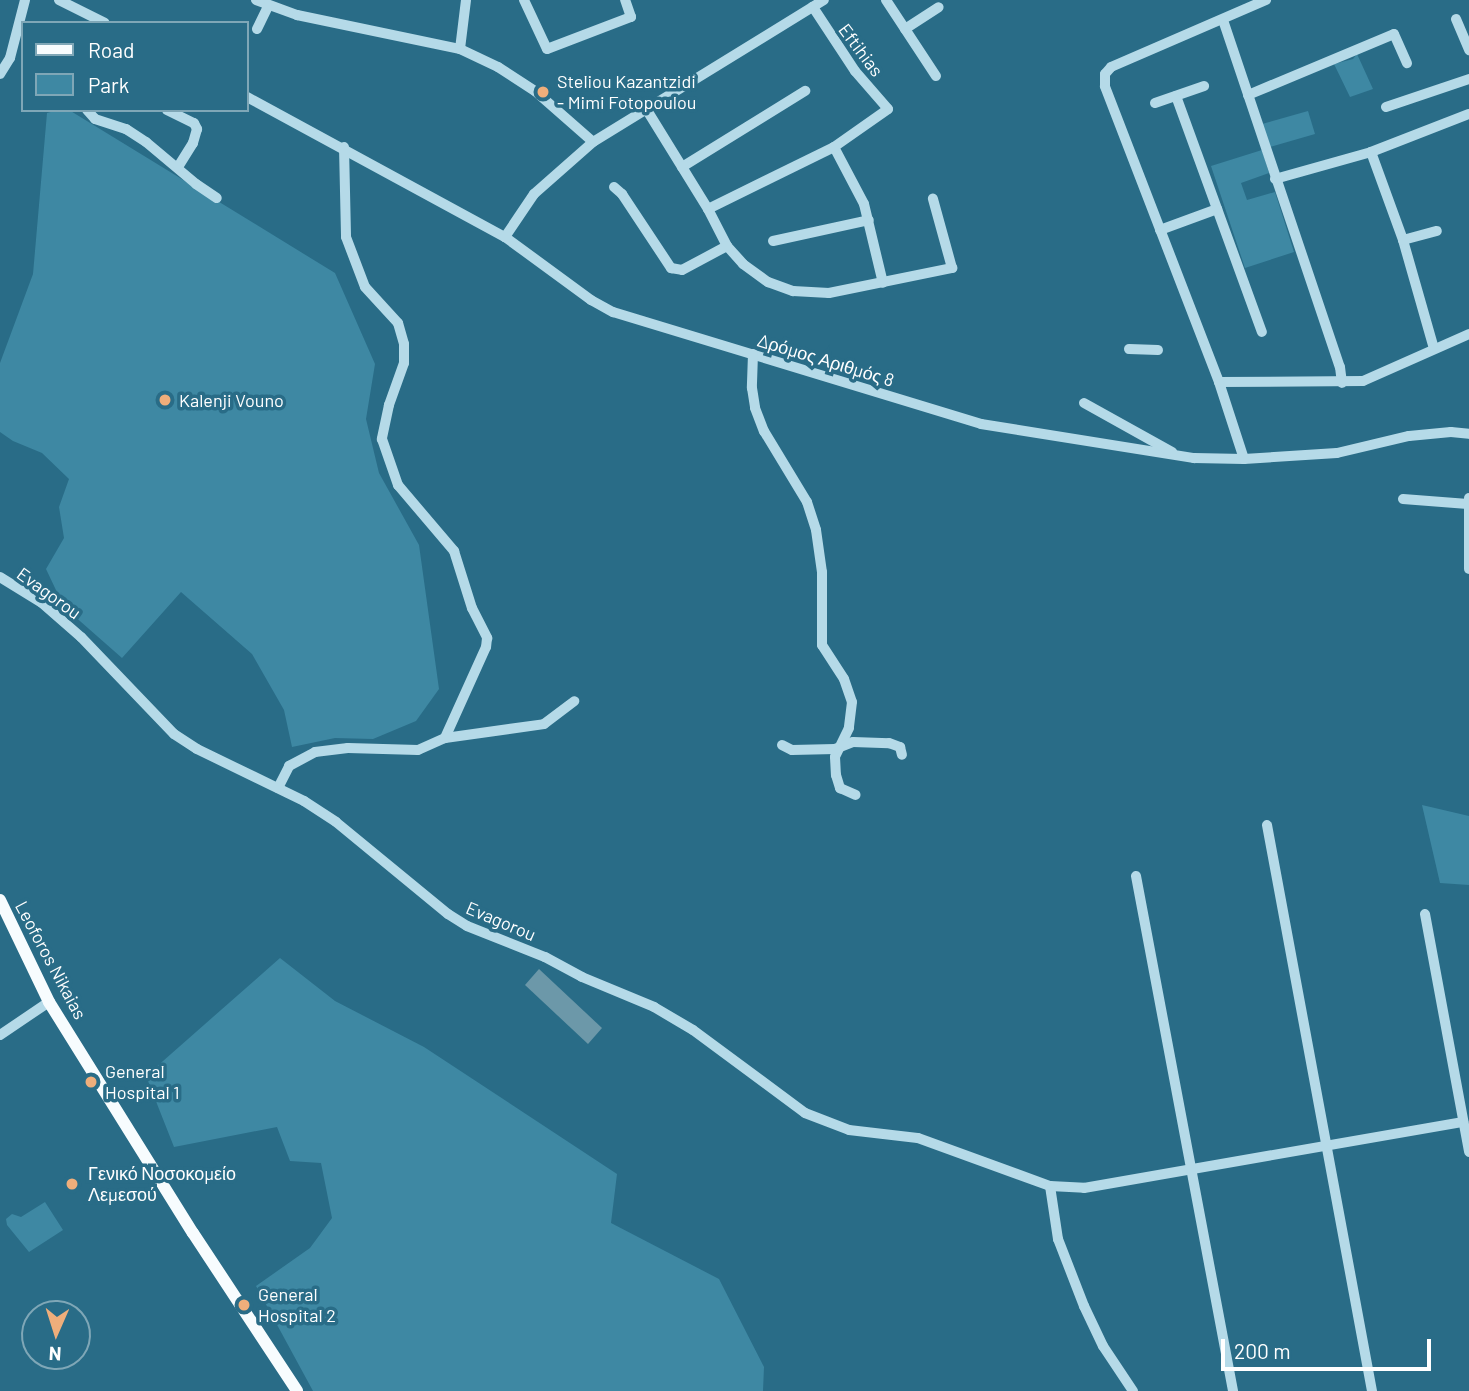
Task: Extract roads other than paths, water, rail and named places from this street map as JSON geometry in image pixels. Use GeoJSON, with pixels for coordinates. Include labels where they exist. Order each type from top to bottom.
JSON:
{"type":"FeatureCollection","features":[{"type":"Feature","properties":{"kind":"main road","name":"Leoforos Nikaias"},"geometry":{"type":"LineString","coordinates":[[0,900],[49,1002],[193,1233],[297,1391]]}},
{"type":"Feature","properties":{"kind":"street"},"geometry":{"type":"LineString","coordinates":[[0,74],[10,58],[25,0]]}},
{"type":"Feature","properties":{"kind":"street"},"geometry":{"type":"LineString","coordinates":[[60,0],[101,21]]}},
{"type":"Feature","properties":{"kind":"street"},"geometry":{"type":"LineString","coordinates":[[256,0],[297,15],[460,49],[498,67],[535,91],[593,142]]}},
{"type":"Feature","properties":{"kind":"street"},"geometry":{"type":"LineString","coordinates":[[460,49],[466,0]]}},
{"type":"Feature","properties":{"kind":"street"},"geometry":{"type":"LineString","coordinates":[[524,0],[547,49],[631,17],[625,0]]}},
{"type":"Feature","properties":{"kind":"street"},"geometry":{"type":"LineString","coordinates":[[505,237],[534,194],[593,142],[645,107],[824,0]]}},
{"type":"Feature","properties":{"kind":"street"},"geometry":{"type":"LineString","coordinates":[[886,0],[936,76]]}},
{"type":"Feature","properties":{"kind":"street"},"geometry":{"type":"LineString","coordinates":[[1244,459],[1219,382],[1105,86],[1105,74],[1111,67],[1266,0]]}},
{"type":"Feature","properties":{"kind":"street"},"geometry":{"type":"LineString","coordinates":[[257,29],[268,6]]}},
{"type":"Feature","properties":{"kind":"street","name":"Eftihias"},"geometry":{"type":"LineString","coordinates":[[813,7],[855,71],[888,109],[834,147]]}},
{"type":"Feature","properties":{"kind":"street"},"geometry":{"type":"LineString","coordinates":[[905,29],[939,7]]}},
{"type":"Feature","properties":{"kind":"street"},"geometry":{"type":"LineString","coordinates":[[1456,19],[1469,50]]}},
{"type":"Feature","properties":{"kind":"street"},"geometry":{"type":"LineString","coordinates":[[1223,20],[1340,367],[1342,383]]}},
{"type":"Feature","properties":{"kind":"street"},"geometry":{"type":"LineString","coordinates":[[1248,95],[1394,34],[1407,63]]}},
{"type":"Feature","properties":{"kind":"street"},"geometry":{"type":"LineString","coordinates":[[1386,107],[1469,79]]}},
{"type":"Feature","properties":{"kind":"street"},"geometry":{"type":"LineString","coordinates":[[1155,103],[1204,86]]}},
{"type":"Feature","properties":{"kind":"street"},"geometry":{"type":"LineString","coordinates":[[682,167],[805,91]]}},
{"type":"Feature","properties":{"kind":"street"},"geometry":{"type":"LineString","coordinates":[[1176,96],[1262,332]]}},
{"type":"Feature","properties":{"kind":"street","name":"Δρόμος Αριθμός 8"},"geometry":{"type":"LineString","coordinates":[[248,98],[505,237],[591,300],[613,312],[981,424],[1175,455],[1244,459],[1337,453],[1409,436],[1451,432],[1469,434]]}},
{"type":"Feature","properties":{"kind":"street"},"geometry":{"type":"LineString","coordinates":[[645,107],[708,209],[727,246],[743,264],[768,282],[793,291],[829,293],[951,268],[933,199]]}},
{"type":"Feature","properties":{"kind":"street"},"geometry":{"type":"LineString","coordinates":[[89,112],[95,119],[136,136],[217,198]]}},
{"type":"Feature","properties":{"kind":"street"},"geometry":{"type":"LineString","coordinates":[[171,112],[194,123],[197,129],[193,143],[178,167]]}},
{"type":"Feature","properties":{"kind":"street"},"geometry":{"type":"LineString","coordinates":[[1275,179],[1371,152],[1469,114]]}},
{"type":"Feature","properties":{"kind":"street"},"geometry":{"type":"LineString","coordinates":[[708,209],[834,147],[864,204],[883,283]]}},
{"type":"Feature","properties":{"kind":"street"},"geometry":{"type":"LineString","coordinates":[[344,148],[346,237],[365,287],[398,323],[404,344],[404,363],[389,405],[382,439],[404,495],[454,551],[472,608],[487,638],[486,647],[445,738]]}},
{"type":"Feature","properties":{"kind":"street"},"geometry":{"type":"LineString","coordinates":[[1371,152],[1403,240],[1434,349]]}},
{"type":"Feature","properties":{"kind":"street"},"geometry":{"type":"LineString","coordinates":[[614,187],[622,194],[671,268],[682,270],[727,246]]}},
{"type":"Feature","properties":{"kind":"street"},"geometry":{"type":"LineString","coordinates":[[1160,230],[1217,208]]}},
{"type":"Feature","properties":{"kind":"street"},"geometry":{"type":"LineString","coordinates":[[773,241],[869,220]]}},
{"type":"Feature","properties":{"kind":"street"},"geometry":{"type":"LineString","coordinates":[[1403,240],[1437,231]]}},
{"type":"Feature","properties":{"kind":"street"},"geometry":{"type":"LineString","coordinates":[[1219,382],[1363,381],[1469,334]]}},
{"type":"Feature","properties":{"kind":"street"},"geometry":{"type":"LineString","coordinates":[[1129,349],[1158,350]]}},
{"type":"Feature","properties":{"kind":"street"},"geometry":{"type":"LineString","coordinates":[[753,354],[752,388],[755,408],[764,431],[807,502],[816,530],[822,572],[822,645],[844,679],[852,702],[849,728],[835,757],[837,783],[840,788],[856,794]]}},
{"type":"Feature","properties":{"kind":"street"},"geometry":{"type":"LineString","coordinates":[[1084,403],[1175,455]]}},
{"type":"Feature","properties":{"kind":"street"},"geometry":{"type":"LineString","coordinates":[[1403,499],[1468,501],[1469,569]]}},
{"type":"Feature","properties":{"kind":"street","name":"Evagorou"},"geometry":{"type":"LineString","coordinates":[[0,577],[42,603],[81,637],[174,734],[197,749],[278,788],[336,822],[448,914],[467,926],[545,957],[582,977],[654,1007],[693,1030],[805,1113],[849,1130],[918,1138],[1050,1186],[1084,1188],[1191,1172],[1463,1122]]}},
{"type":"Feature","properties":{"kind":"street"},"geometry":{"type":"LineString","coordinates":[[278,788],[289,766],[315,752],[348,748],[405,752],[430,747],[445,738],[544,724],[574,701]]}},
{"type":"Feature","properties":{"kind":"street"},"geometry":{"type":"LineString","coordinates":[[782,745],[792,750],[838,748],[853,742],[888,743],[896,744],[902,755]]}},
{"type":"Feature","properties":{"kind":"street"},"geometry":{"type":"LineString","coordinates":[[1267,825],[1372,1391]]}},
{"type":"Feature","properties":{"kind":"street"},"geometry":{"type":"LineString","coordinates":[[1136,876],[1233,1391]]}},
{"type":"Feature","properties":{"kind":"street"},"geometry":{"type":"LineString","coordinates":[[1425,914],[1469,1152]]}},
{"type":"Feature","properties":{"kind":"street"},"geometry":{"type":"LineString","coordinates":[[0,1035],[49,1002]]}},
{"type":"Feature","properties":{"kind":"street"},"geometry":{"type":"LineString","coordinates":[[1050,1186],[1058,1239],[1084,1306],[1103,1346],[1133,1391]]}},
{"type":"Feature","properties":{"kind":"place","name":"Steliou Kazantzidi - Mimi Fotopoulou"},"geometry":{"type":"Point","coordinates":[543,92]}},
{"type":"Feature","properties":{"kind":"place","name":"Kalenji Vouno"},"geometry":{"type":"Point","coordinates":[165,400]}},
{"type":"Feature","properties":{"kind":"place","name":"General Hospital 1"},"geometry":{"type":"Point","coordinates":[91,1082]}},
{"type":"Feature","properties":{"kind":"place","name":"Γενικό Νοσοκομείο Λεμεσού"},"geometry":{"type":"Point","coordinates":[72,1184]}},
{"type":"Feature","properties":{"kind":"place","name":"General Hospital 2"},"geometry":{"type":"Point","coordinates":[244,1305]}}]}
